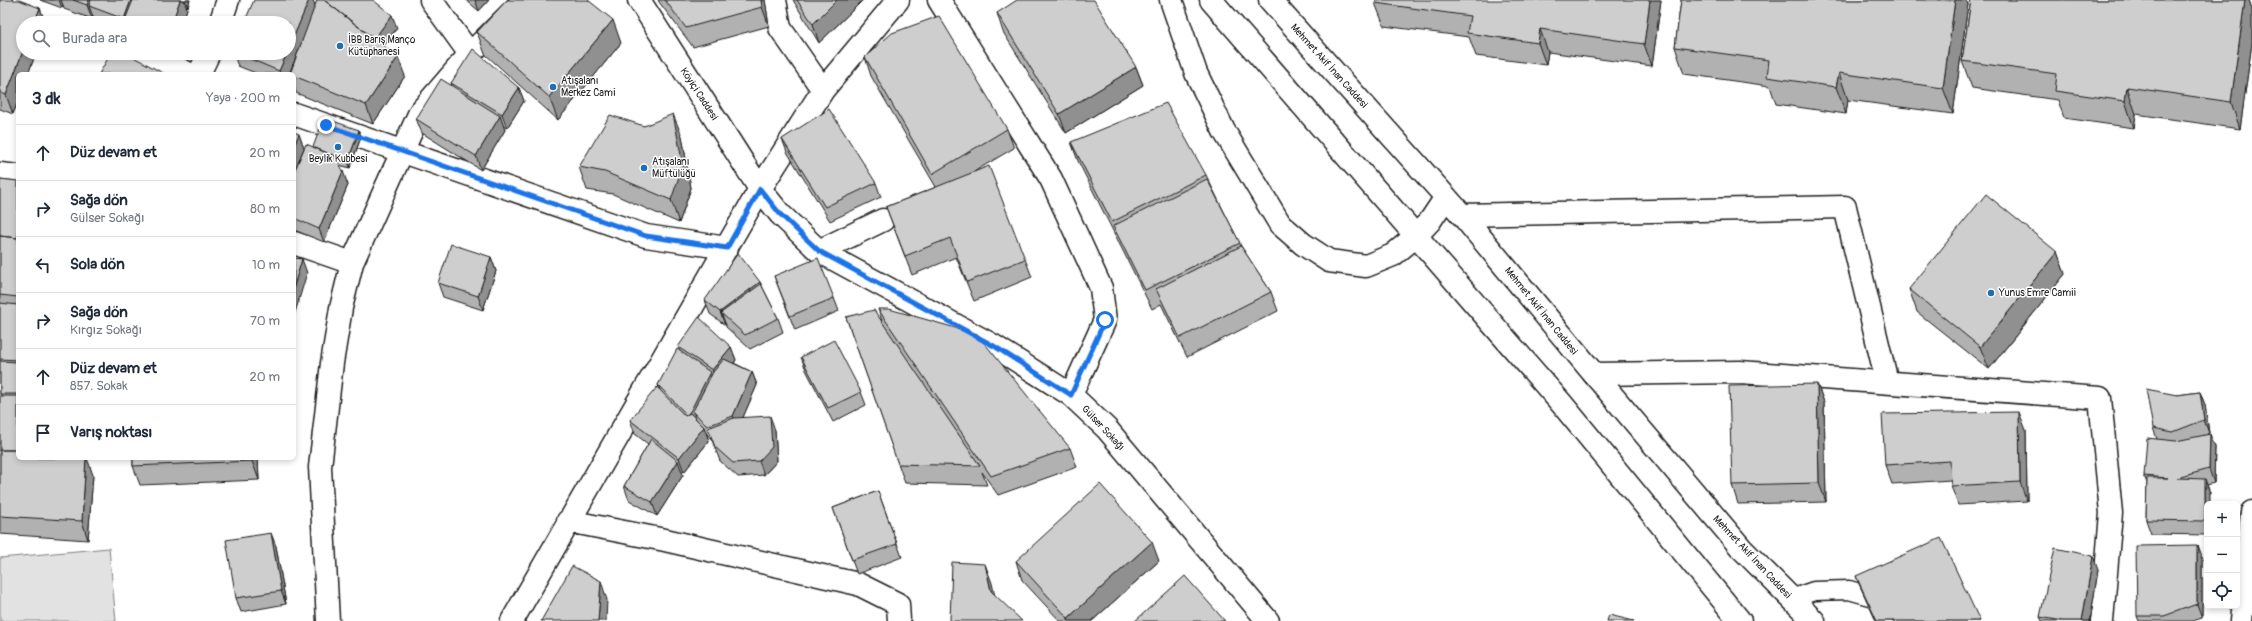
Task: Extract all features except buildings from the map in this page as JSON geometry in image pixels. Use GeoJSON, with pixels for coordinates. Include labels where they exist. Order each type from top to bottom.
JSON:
{"type":"FeatureCollection","features":[{"type":"Feature","properties":{"kind":"street"},"geometry":{"type":"LineString","coordinates":[[24,0],[60,16]]}},
{"type":"Feature","properties":{"kind":"street"},"geometry":{"type":"LineString","coordinates":[[222,16],[228,0]]}},
{"type":"Feature","properties":{"kind":"street"},"geometry":{"type":"LineString","coordinates":[[431,0],[470,54]]}},
{"type":"Feature","properties":{"kind":"street"},"geometry":{"type":"LineString","coordinates":[[328,621],[320,467],[332,363],[341,308],[352,263],[420,112],[470,54],[524,0]]}},
{"type":"Feature","properties":{"kind":"street","name":"Köyiçi Caddesi"},"geometry":{"type":"LineString","coordinates":[[639,0],[760,189]]}},
{"type":"Feature","properties":{"kind":"street"},"geometry":{"type":"LineString","coordinates":[[775,0],[780,28],[823,90]]}},
{"type":"Feature","properties":{"kind":"street"},"geometry":{"type":"LineString","coordinates":[[512,621],[568,521],[760,189],[823,90],[898,0]]}},
{"type":"Feature","properties":{"kind":"street"},"geometry":{"type":"LineString","coordinates":[[939,0],[1051,179],[1101,288],[1105,320],[1071,395]]}},
{"type":"Feature","properties":{"kind":"street"},"geometry":{"type":"LineString","coordinates":[[1170,0],[1196,73],[1224,131],[1280,224],[1303,244],[1329,261],[1366,266],[1393,255],[1416,236],[1430,221],[1446,197]]}},
{"type":"Feature","properties":{"kind":"street"},"geometry":{"type":"LineString","coordinates":[[1211,0],[1562,404],[1740,621]]}},
{"type":"Feature","properties":{"kind":"street","name":"Mehmet Akif İnan Caddesi"},"geometry":{"type":"LineString","coordinates":[[1270,0],[1462,215],[1742,549],[1814,621]]}},
{"type":"Feature","properties":{"kind":"street"},"geometry":{"type":"LineString","coordinates":[[159,60],[186,72]]}},
{"type":"Feature","properties":{"kind":"street"},"geometry":{"type":"LineString","coordinates":[[200,72],[206,60]]}},
{"type":"Feature","properties":{"kind":"street"},"geometry":{"type":"LineString","coordinates":[[296,115],[402,150],[646,236],[727,248]]}},
{"type":"Feature","properties":{"kind":"street"},"geometry":{"type":"LineString","coordinates":[[0,174],[16,176]]}},
{"type":"Feature","properties":{"kind":"street","name":"Gülser Sokağı"},"geometry":{"type":"LineString","coordinates":[[760,189],[780,214],[819,251],[994,346],[1071,395],[1107,429],[1268,621]]}},
{"type":"Feature","properties":{"kind":"street"},"geometry":{"type":"LineString","coordinates":[[1462,215],[1845,207],[1887,382]]}},
{"type":"Feature","properties":{"kind":"street"},"geometry":{"type":"LineString","coordinates":[[819,251],[883,220]]}},
{"type":"Feature","properties":{"kind":"street"},"geometry":{"type":"LineString","coordinates":[[296,244],[352,263]]}},
{"type":"Feature","properties":{"kind":"street"},"geometry":{"type":"LineString","coordinates":[[1594,374],[1740,372],[2100,398],[2111,513],[2102,621]]}},
{"type":"Feature","properties":{"kind":"street"},"geometry":{"type":"LineString","coordinates":[[2241,621],[2252,512]]}},
{"type":"Feature","properties":{"kind":"street"},"geometry":{"type":"LineString","coordinates":[[568,521],[665,540],[858,584],[898,604],[899,621]]}},
{"type":"Feature","properties":{"kind":"lane"},"geometry":{"type":"LineString","coordinates":[[1791,599],[1814,591],[1849,590],[1881,599],[1908,621]]}},
{"type":"Feature","properties":{"kind":"shaded area"},"geometry":{"type":"Polygon","coordinates":[[[109,548],[116,621],[0,621],[0,558],[109,548]]]}},
{"type":"Feature","properties":{"kind":"place","name":"İBB Barış Manço Kütüphanesi"},"geometry":{"type":"Point","coordinates":[340,46]}},
{"type":"Feature","properties":{"kind":"place","name":"Atışalanı Merkez Cami"},"geometry":{"type":"Point","coordinates":[553,87]}},
{"type":"Feature","properties":{"kind":"place","name":"Beylik Kubbesi"},"geometry":{"type":"Point","coordinates":[338,147]}},
{"type":"Feature","properties":{"kind":"place","name":"Atışalanı Müftülüğü"},"geometry":{"type":"Point","coordinates":[644,168]}},
{"type":"Feature","properties":{"kind":"place","name":"Yunus Emre Camii"},"geometry":{"type":"Point","coordinates":[1991,293]}},
{"type":"Feature","properties":{"kind":"route"},"geometry":{"type":"LineString","coordinates":[[326,125],[402,150],[646,236],[727,248],[760,189],[780,214],[819,251],[925,310],[994,346],[1071,395],[1105,320]]}}]}
